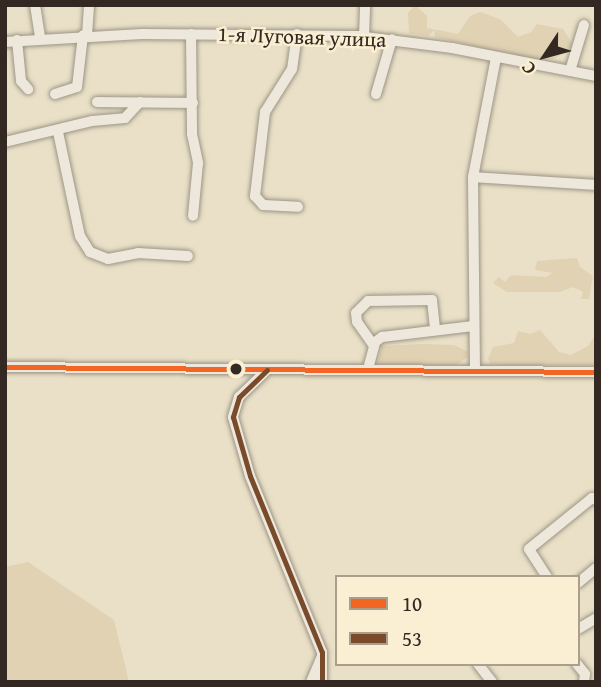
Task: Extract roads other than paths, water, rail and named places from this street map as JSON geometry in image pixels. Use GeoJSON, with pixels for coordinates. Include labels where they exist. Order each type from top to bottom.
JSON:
{"type":"FeatureCollection","features":[{"type":"Feature","properties":{"kind":"street"},"geometry":{"type":"LineString","coordinates":[[35,5],[40,37]]}},
{"type":"Feature","properties":{"kind":"street"},"geometry":{"type":"LineString","coordinates":[[364,37],[365,5]]}},
{"type":"Feature","properties":{"kind":"street"},"geometry":{"type":"LineString","coordinates":[[55,94],[77,87],[90,7]]}},
{"type":"Feature","properties":{"kind":"street"},"geometry":{"type":"LineString","coordinates":[[570,71],[584,24]]}},
{"type":"Feature","properties":{"kind":"street"},"geometry":{"type":"LineString","coordinates":[[191,34],[192,135],[198,163],[193,216]]}},
{"type":"Feature","properties":{"kind":"street"},"geometry":{"type":"LineString","coordinates":[[297,34],[292,69],[265,112],[255,196],[263,205],[298,207]]}},
{"type":"Feature","properties":{"kind":"street","name":"1-я Луговая улица"},"geometry":{"type":"LineString","coordinates":[[5,42],[85,35],[297,34],[364,37],[392,39],[596,76]]}},
{"type":"Feature","properties":{"kind":"street"},"geometry":{"type":"LineString","coordinates":[[376,94],[392,39]]}},
{"type":"Feature","properties":{"kind":"street"},"geometry":{"type":"LineString","coordinates":[[17,40],[20,81],[28,89]]}},
{"type":"Feature","properties":{"kind":"street"},"geometry":{"type":"LineString","coordinates":[[475,371],[472,326],[473,177],[496,57]]}},
{"type":"Feature","properties":{"kind":"street"},"geometry":{"type":"LineString","coordinates":[[97,102],[193,103]]}},
{"type":"Feature","properties":{"kind":"street"},"geometry":{"type":"LineString","coordinates":[[5,142],[58,132],[92,121],[125,118],[140,102]]}},
{"type":"Feature","properties":{"kind":"street"},"geometry":{"type":"LineString","coordinates":[[58,132],[80,236],[90,252],[108,259],[138,253],[188,257]]}},
{"type":"Feature","properties":{"kind":"street"},"geometry":{"type":"LineString","coordinates":[[473,177],[596,185]]}},
{"type":"Feature","properties":{"kind":"street"},"geometry":{"type":"LineString","coordinates":[[374,346],[357,322],[356,313],[368,301],[432,300],[435,330]]}},
{"type":"Feature","properties":{"kind":"street"},"geometry":{"type":"LineString","coordinates":[[369,369],[374,346],[382,337],[472,326]]}},
{"type":"Feature","properties":{"kind":"street"},"geometry":{"type":"LineString","coordinates":[[5,367],[596,372]]}},
{"type":"Feature","properties":{"kind":"street"},"geometry":{"type":"LineString","coordinates":[[267,370],[239,397],[233,417],[250,476],[322,652],[321,682]]}},
{"type":"Feature","properties":{"kind":"street"},"geometry":{"type":"LineString","coordinates":[[546,575],[529,549],[592,498],[596,500]]}},
{"type":"Feature","properties":{"kind":"street"},"geometry":{"type":"LineString","coordinates":[[580,581],[596,568]]}},
{"type":"Feature","properties":{"kind":"street"},"geometry":{"type":"LineString","coordinates":[[580,628],[596,618]]}},
{"type":"Feature","properties":{"kind":"street"},"geometry":{"type":"LineString","coordinates":[[311,682],[322,652]]}},
{"type":"Feature","properties":{"kind":"street"},"geometry":{"type":"LineString","coordinates":[[480,666],[492,682]]}},
{"type":"Feature","properties":{"kind":"street"},"geometry":{"type":"LineString","coordinates":[[579,666],[585,674],[584,682]]}}]}
